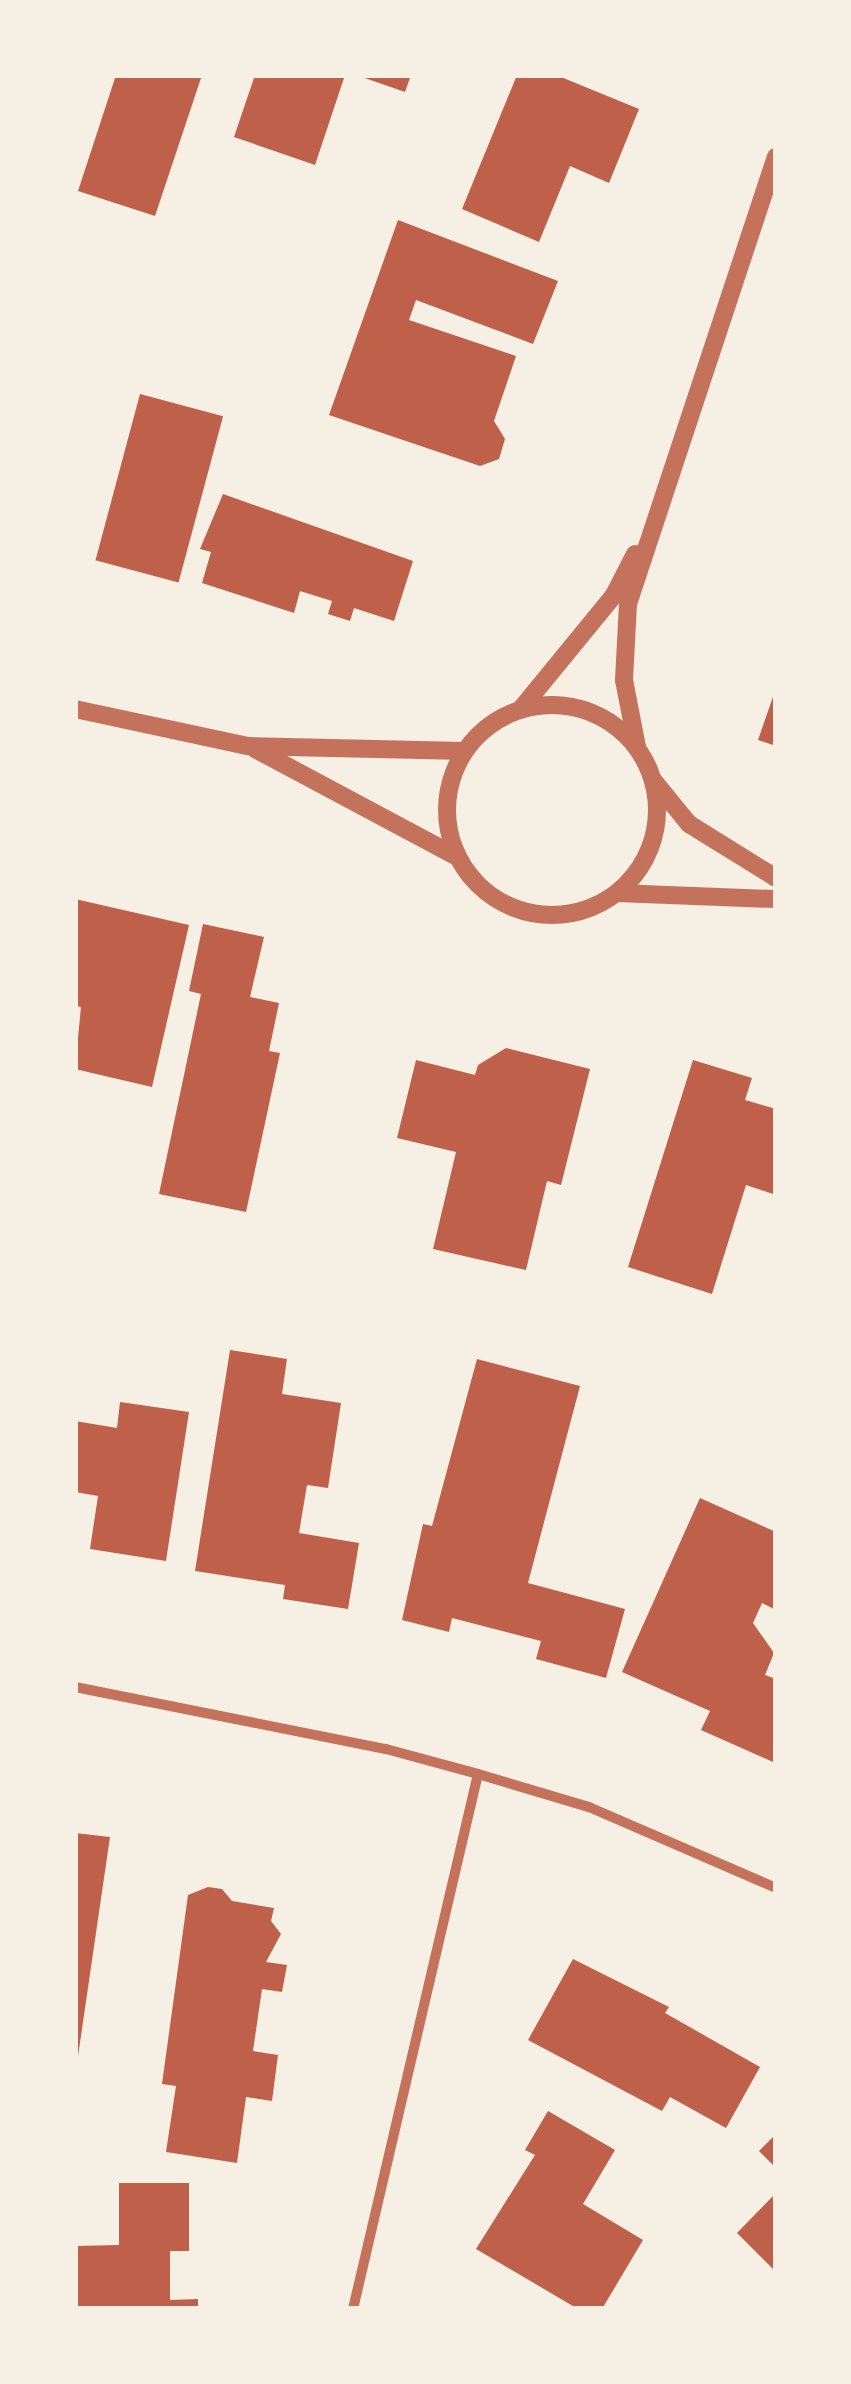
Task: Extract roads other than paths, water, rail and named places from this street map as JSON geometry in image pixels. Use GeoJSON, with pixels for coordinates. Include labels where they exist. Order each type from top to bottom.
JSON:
{"type":"FeatureCollection","features":[{"type":"Feature","properties":{"kind":"street"},"geometry":{"type":"LineString","coordinates":[[776,157],[628,604],[624,680],[638,749],[653,779],[689,824],[776,878]]}},
{"type":"Feature","properties":{"kind":"street"},"geometry":{"type":"LineString","coordinates":[[520,710],[614,595],[655,519]]}},
{"type":"Feature","properties":{"kind":"street"},"geometry":{"type":"LineString","coordinates":[[638,749],[615,725],[585,710],[553,705],[520,710],[489,726],[464,751],[446,804],[457,857],[475,883],[528,914],[560,916],[617,893],[776,899]]}},
{"type":"Feature","properties":{"kind":"street"},"geometry":{"type":"LineString","coordinates":[[75,709],[248,746],[464,751]]}},
{"type":"Feature","properties":{"kind":"street"},"geometry":{"type":"LineString","coordinates":[[248,746],[457,857]]}},
{"type":"Feature","properties":{"kind":"street"},"geometry":{"type":"LineString","coordinates":[[617,893],[639,870],[652,842],[658,811],[653,779]]}},
{"type":"Feature","properties":{"kind":"street"},"geometry":{"type":"LineString","coordinates":[[75,1687],[386,1749],[478,1774],[589,1807],[776,1888]]}},
{"type":"Feature","properties":{"kind":"street"},"geometry":{"type":"LineString","coordinates":[[353,2309],[478,1774]]}}]}
